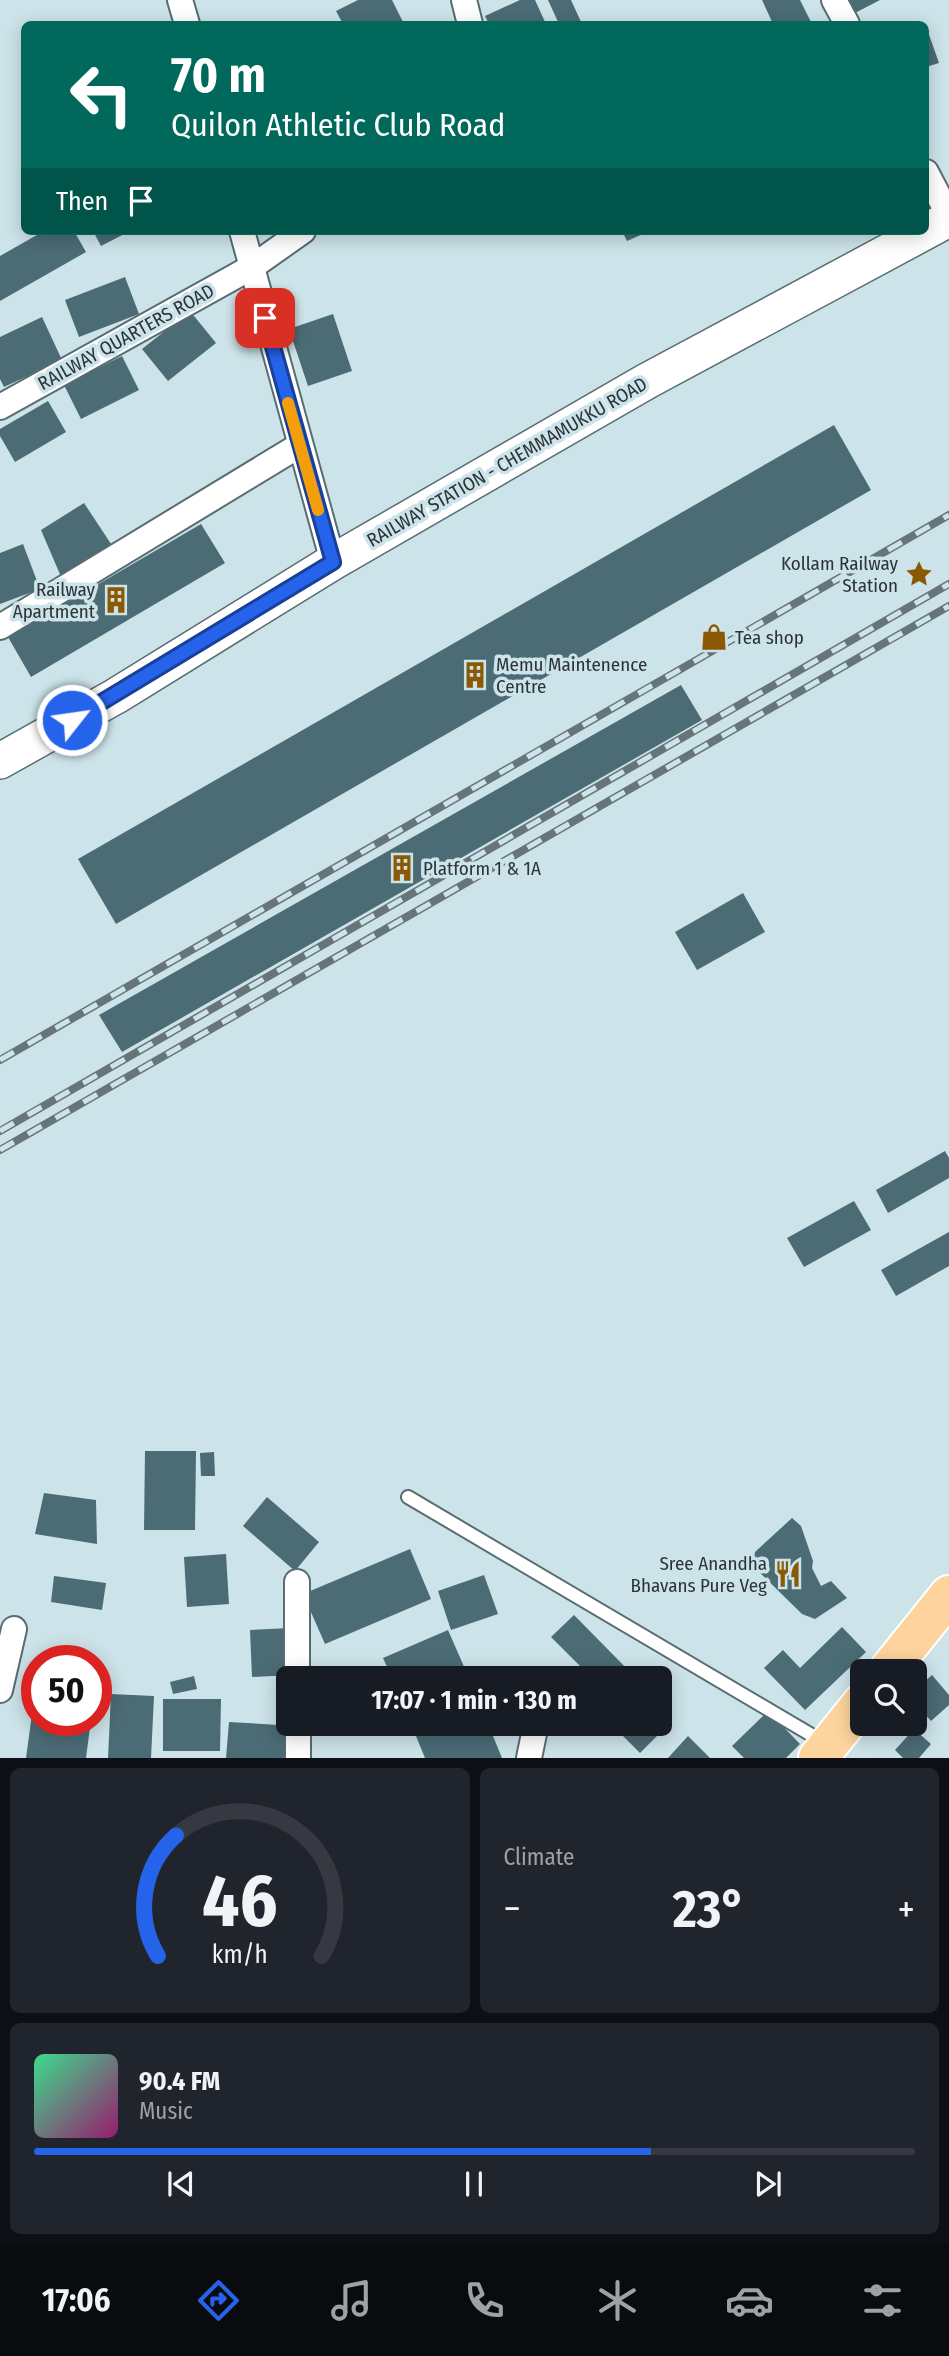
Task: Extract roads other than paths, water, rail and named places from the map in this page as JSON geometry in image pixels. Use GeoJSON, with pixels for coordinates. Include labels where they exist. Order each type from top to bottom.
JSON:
{"type":"FeatureCollection","features":[{"type":"Feature","properties":{"kind":"main road","name":"RAILWAY STATION - CHEMMAMUKKU ROAD"},"geometry":{"type":"LineString","coordinates":[[929,228],[949,217]]}},
{"type":"Feature","properties":{"kind":"main road","name":"RAILWAY STATION - CHEMMAMUKKU ROAD"},"geometry":{"type":"LineString","coordinates":[[0,761],[116,696],[333,562],[647,381],[916,235]]}},
{"type":"Feature","properties":{"kind":"main road"},"geometry":{"type":"LineString","coordinates":[[898,1659],[949,1595]]}},
{"type":"Feature","properties":{"kind":"main road"},"geometry":{"type":"LineString","coordinates":[[823,1751],[850,1718]]}},
{"type":"Feature","properties":{"kind":"street"},"geometry":{"type":"LineString","coordinates":[[180,0],[186,21]]}},
{"type":"Feature","properties":{"kind":"street"},"geometry":{"type":"LineString","coordinates":[[464,0],[469,21]]}},
{"type":"Feature","properties":{"kind":"street"},"geometry":{"type":"LineString","coordinates":[[834,0],[845,21]]}},
{"type":"Feature","properties":{"kind":"street"},"geometry":{"type":"LineString","coordinates":[[929,178],[949,217]]}},
{"type":"Feature","properties":{"kind":"street"},"geometry":{"type":"LineString","coordinates":[[243,235],[333,562]]}},
{"type":"Feature","properties":{"kind":"street","name":"RAILWAY QUARTERS ROAD"},"geometry":{"type":"LineString","coordinates":[[0,407],[252,267],[297,235]]}},
{"type":"Feature","properties":{"kind":"street"},"geometry":{"type":"LineString","coordinates":[[0,628],[300,445]]}},
{"type":"Feature","properties":{"kind":"street"},"geometry":{"type":"LineString","coordinates":[[297,1582],[298,1666]]}},
{"type":"Feature","properties":{"kind":"street"},"geometry":{"type":"LineString","coordinates":[[0,1690],[14,1629]]}},
{"type":"Feature","properties":{"kind":"street"},"geometry":{"type":"LineString","coordinates":[[298,1736],[298,1758]]}},
{"type":"Feature","properties":{"kind":"street"},"geometry":{"type":"LineString","coordinates":[[529,1758],[534,1736]]}},
{"type":"Feature","properties":{"kind":"lane"},"geometry":{"type":"LineString","coordinates":[[408,1497],[823,1751]]}},
{"type":"Feature","properties":{"kind":"railway"},"geometry":{"type":"LineString","coordinates":[[0,1060],[949,515]]}},
{"type":"Feature","properties":{"kind":"railway"},"geometry":{"type":"LineString","coordinates":[[0,1131],[949,584]]}},
{"type":"Feature","properties":{"kind":"railway"},"geometry":{"type":"LineString","coordinates":[[0,1150],[949,606]]}},
{"type":"Feature","properties":{"kind":"place","name":"Kollam Railway Station"},"geometry":{"type":"Point","coordinates":[919,574]}},
{"type":"Feature","properties":{"kind":"place","name":"Railway Apartment"},"geometry":{"type":"Point","coordinates":[116,600]}},
{"type":"Feature","properties":{"kind":"place","name":"Tea shop"},"geometry":{"type":"Point","coordinates":[714,637]}},
{"type":"Feature","properties":{"kind":"place","name":"Memu Maintenence Centre"},"geometry":{"type":"Point","coordinates":[475,675]}},
{"type":"Feature","properties":{"kind":"place","name":"Platform 1 & 1A"},"geometry":{"type":"Point","coordinates":[402,868]}},
{"type":"Feature","properties":{"kind":"place","name":"Sree Anandha Bhavans Pure Veg"},"geometry":{"type":"Point","coordinates":[788,1574]}}]}
